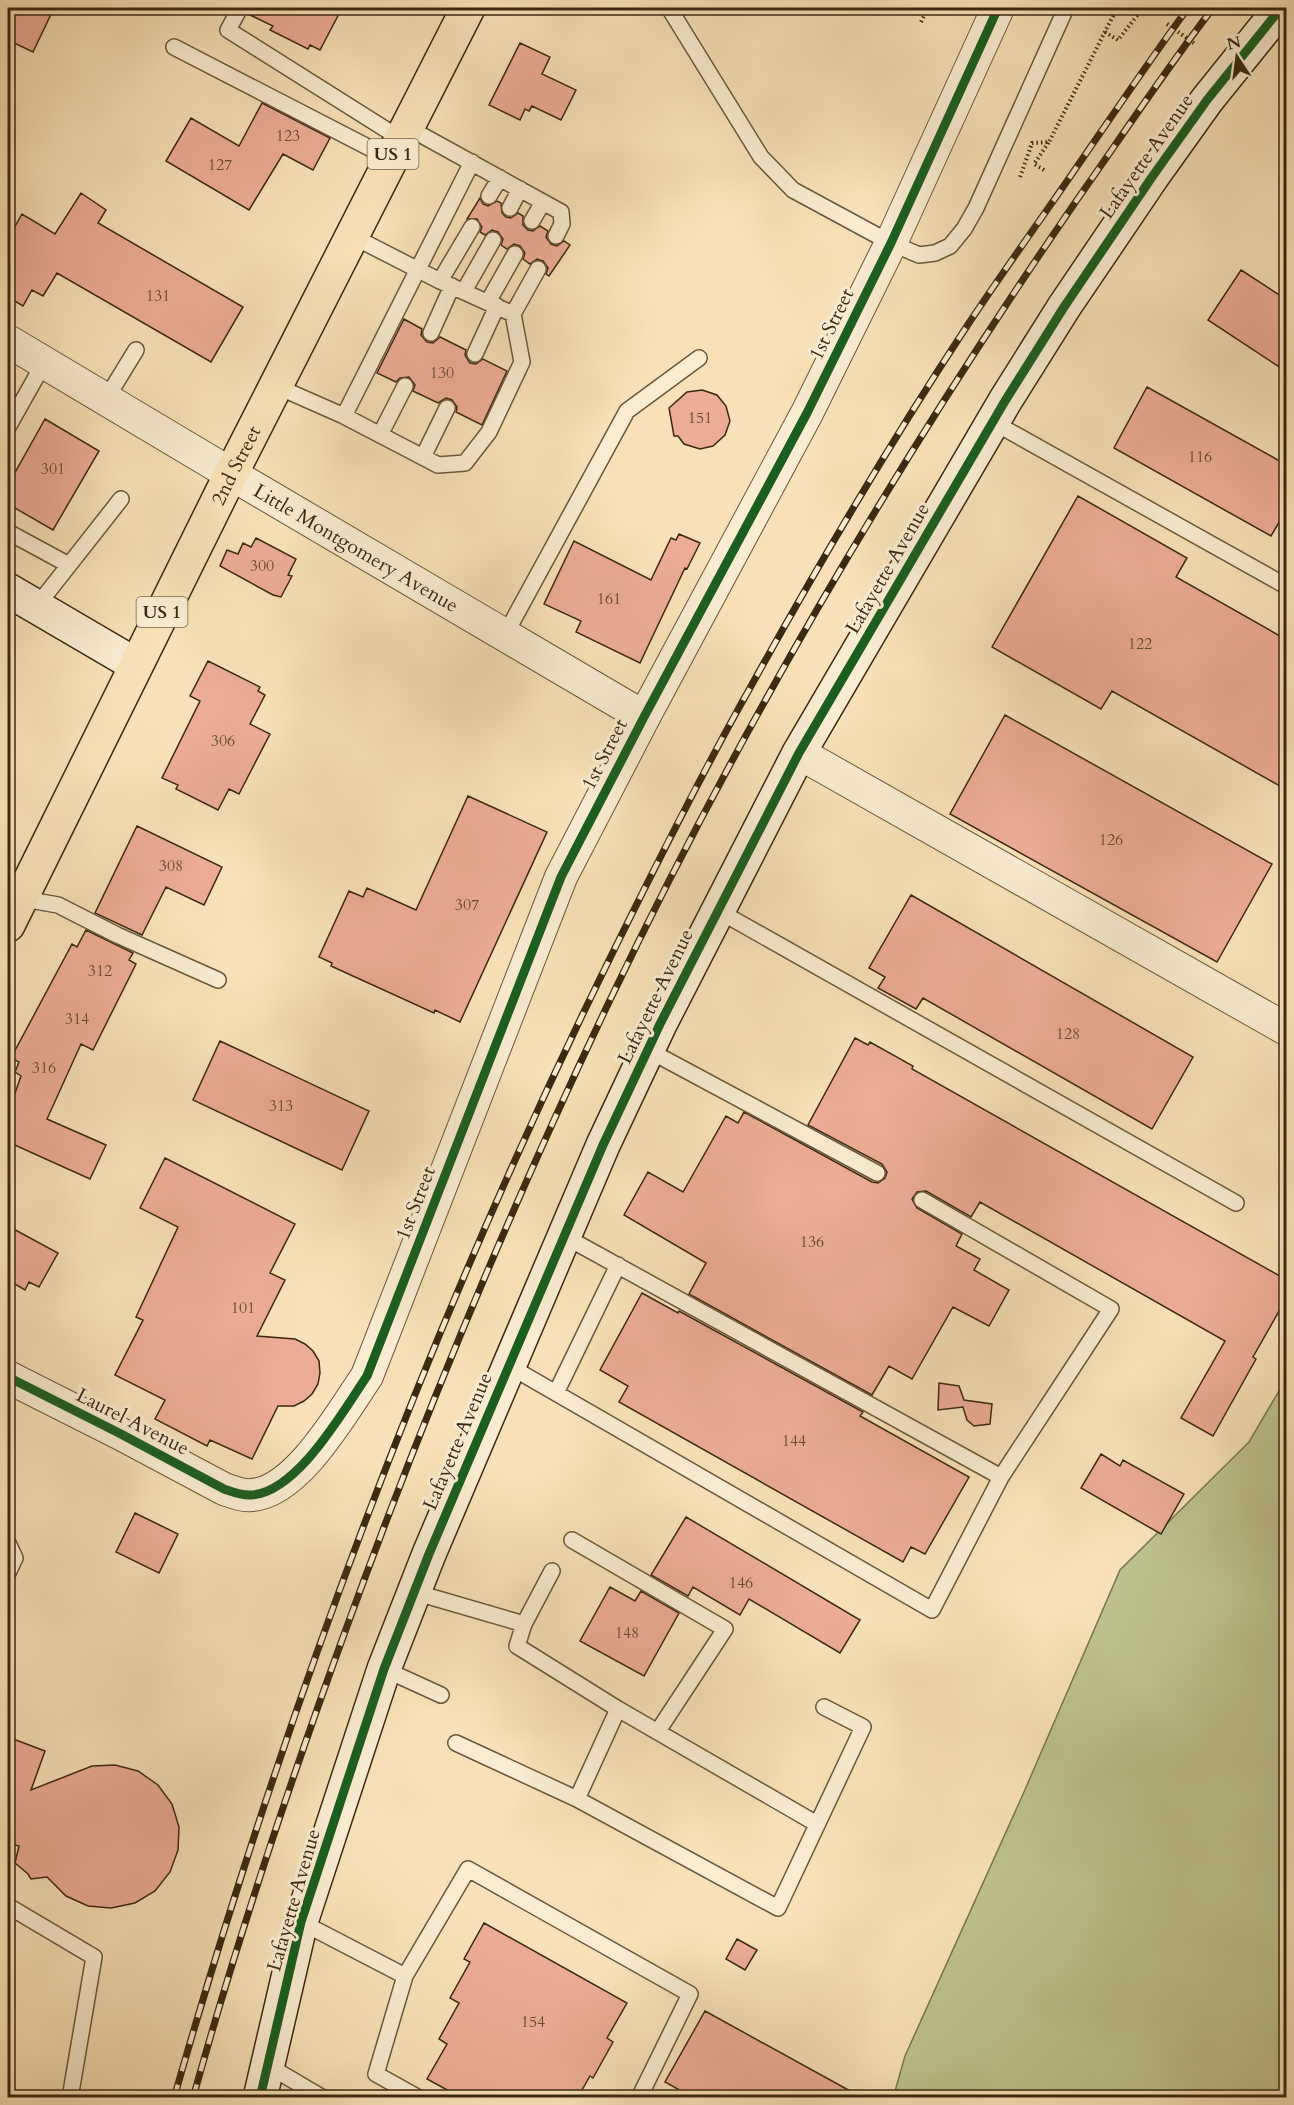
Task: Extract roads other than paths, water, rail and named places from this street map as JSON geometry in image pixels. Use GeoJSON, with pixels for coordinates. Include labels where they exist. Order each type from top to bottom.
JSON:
{"type":"FeatureCollection","features":[{"type":"Feature","properties":{"kind":"main road","name":"2nd Street"},"geometry":{"type":"LineString","coordinates":[[12,906],[468,8]]}},
{"type":"Feature","properties":{"kind":"street","name":"1st Street"},"geometry":{"type":"LineString","coordinates":[[243,1495],[253,1496],[276,1488],[290,1478],[326,1436],[367,1376],[561,877],[807,413],[891,243],[998,8]]}},
{"type":"Feature","properties":{"kind":"street","name":"Lafayette Avenue"},"geometry":{"type":"LineString","coordinates":[[260,2097],[301,1922],[384,1669],[414,1592],[564,1236],[603,1145],[648,1050],[717,910],[799,753],[993,422],[1064,307],[1152,177],[1207,100],[1281,8]]}},
{"type":"Feature","properties":{"kind":"street","name":"Little Montgomery Avenue"},"geometry":{"type":"LineString","coordinates":[[8,340],[644,717]]}},
{"type":"Feature","properties":{"kind":"street"},"geometry":{"type":"LineString","coordinates":[[8,590],[136,665]]}},
{"type":"Feature","properties":{"kind":"street"},"geometry":{"type":"LineString","coordinates":[[799,753],[1287,1029]]}},
{"type":"Feature","properties":{"kind":"street","name":"Laurel Avenue"},"geometry":{"type":"LineString","coordinates":[[8,1377],[224,1489],[243,1495]]}},
{"type":"Feature","properties":{"kind":"lane"},"geometry":{"type":"LineString","coordinates":[[240,8],[228,30],[400,142]]}},
{"type":"Feature","properties":{"kind":"lane"},"geometry":{"type":"LineString","coordinates":[[669,8],[761,157],[793,190],[891,243],[919,255],[935,253],[950,246],[964,229],[976,208],[1066,8]]}},
{"type":"Feature","properties":{"kind":"lane"},"geometry":{"type":"LineString","coordinates":[[174,47],[400,142],[472,162],[561,212],[562,224],[556,236]]}},
{"type":"Feature","properties":{"kind":"lane"},"geometry":{"type":"LineString","coordinates":[[344,416],[472,162]]}},
{"type":"Feature","properties":{"kind":"lane"},"geometry":{"type":"LineString","coordinates":[[489,196],[500,178]]}},
{"type":"Feature","properties":{"kind":"lane"},"geometry":{"type":"LineString","coordinates":[[510,208],[520,189]]}},
{"type":"Feature","properties":{"kind":"lane"},"geometry":{"type":"LineString","coordinates":[[532,221],[543,201]]}},
{"type":"Feature","properties":{"kind":"lane"},"geometry":{"type":"LineString","coordinates":[[431,333],[452,286],[472,226]]}},
{"type":"Feature","properties":{"kind":"lane"},"geometry":{"type":"LineString","coordinates":[[352,236],[513,314]]}},
{"type":"Feature","properties":{"kind":"lane"},"geometry":{"type":"LineString","coordinates":[[452,286],[493,240]]}},
{"type":"Feature","properties":{"kind":"lane"},"geometry":{"type":"LineString","coordinates":[[475,354],[492,304],[515,254]]}},
{"type":"Feature","properties":{"kind":"lane"},"geometry":{"type":"LineString","coordinates":[[276,386],[344,416],[438,465],[465,464],[489,432],[522,362],[513,314],[538,269]]}},
{"type":"Feature","properties":{"kind":"lane"},"geometry":{"type":"LineString","coordinates":[[106,399],[136,350]]}},
{"type":"Feature","properties":{"kind":"lane"},"geometry":{"type":"LineString","coordinates":[[505,635],[627,411],[699,358]]}},
{"type":"Feature","properties":{"kind":"lane"},"geometry":{"type":"LineString","coordinates":[[8,427],[44,363]]}},
{"type":"Feature","properties":{"kind":"lane"},"geometry":{"type":"LineString","coordinates":[[380,435],[405,386]]}},
{"type":"Feature","properties":{"kind":"lane"},"geometry":{"type":"LineString","coordinates":[[423,457],[447,408]]}},
{"type":"Feature","properties":{"kind":"lane"},"geometry":{"type":"LineString","coordinates":[[993,422],[1287,586]]}},
{"type":"Feature","properties":{"kind":"lane"},"geometry":{"type":"LineString","coordinates":[[36,606],[121,499]]}},
{"type":"Feature","properties":{"kind":"lane"},"geometry":{"type":"LineString","coordinates":[[8,532],[69,565]]}},
{"type":"Feature","properties":{"kind":"lane"},"geometry":{"type":"LineString","coordinates":[[12,906],[57,905],[218,981]]}},
{"type":"Feature","properties":{"kind":"lane"},"geometry":{"type":"LineString","coordinates":[[717,910],[1236,1203]]}},
{"type":"Feature","properties":{"kind":"lane"},"geometry":{"type":"LineString","coordinates":[[648,1050],[877,1173]]}},
{"type":"Feature","properties":{"kind":"lane"},"geometry":{"type":"LineString","coordinates":[[509,1366],[932,1610],[1001,1477],[1111,1309],[922,1200]]}},
{"type":"Feature","properties":{"kind":"lane"},"geometry":{"type":"LineString","coordinates":[[564,1236],[1001,1477]]}},
{"type":"Feature","properties":{"kind":"lane"},"geometry":{"type":"LineString","coordinates":[[556,1393],[618,1265]]}},
{"type":"Feature","properties":{"kind":"lane"},"geometry":{"type":"LineString","coordinates":[[572,1540],[725,1629],[658,1731]]}},
{"type":"Feature","properties":{"kind":"lane"},"geometry":{"type":"LineString","coordinates":[[8,1543],[15,1558],[8,1573]]}},
{"type":"Feature","properties":{"kind":"lane"},"geometry":{"type":"LineString","coordinates":[[552,1570],[524,1624],[517,1646],[618,1709],[817,1824]]}},
{"type":"Feature","properties":{"kind":"lane"},"geometry":{"type":"LineString","coordinates":[[414,1592],[524,1624]]}},
{"type":"Feature","properties":{"kind":"lane"},"geometry":{"type":"LineString","coordinates":[[384,1669],[441,1695]]}},
{"type":"Feature","properties":{"kind":"lane"},"geometry":{"type":"LineString","coordinates":[[456,1743],[577,1799],[778,1908],[863,1727],[824,1707]]}},
{"type":"Feature","properties":{"kind":"lane"},"geometry":{"type":"LineString","coordinates":[[577,1799],[618,1709]]}},
{"type":"Feature","properties":{"kind":"lane"},"geometry":{"type":"LineString","coordinates":[[419,2097],[376,2074],[405,1976],[468,1869],[690,1994],[639,2097]]}},
{"type":"Feature","properties":{"kind":"lane"},"geometry":{"type":"LineString","coordinates":[[8,1906],[94,1958],[70,2097]]}},
{"type":"Feature","properties":{"kind":"lane"},"geometry":{"type":"LineString","coordinates":[[301,1922],[405,1976]]}},
{"type":"Feature","properties":{"kind":"lane"},"geometry":{"type":"LineString","coordinates":[[267,2066],[323,2097]]}},
{"type":"Feature","properties":{"kind":"railway"},"geometry":{"type":"LineString","coordinates":[[174,2098],[265,1803],[315,1658],[369,1513],[425,1369],[485,1227],[548,1087],[615,948],[732,720],[882,460],[980,306],[1188,8]]}},
{"type":"Feature","properties":{"kind":"railway"},"geometry":{"type":"LineString","coordinates":[[193,2098],[282,1810],[372,1558],[435,1397],[502,1237],[610,1000],[722,780],[843,565],[907,460],[1041,253],[1213,8]]}}]}
